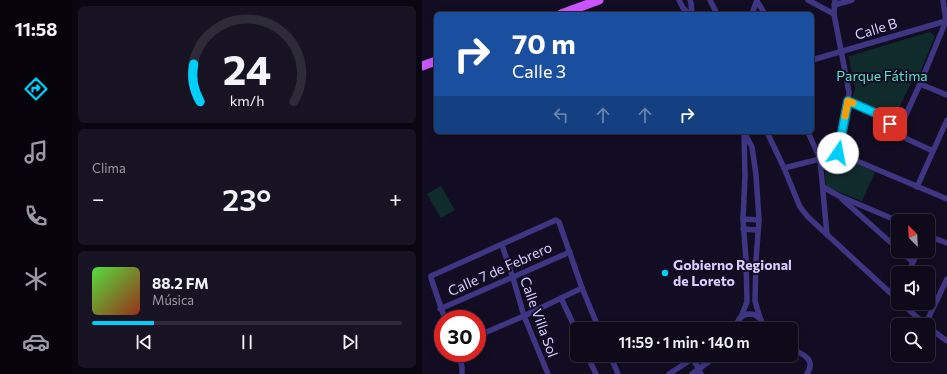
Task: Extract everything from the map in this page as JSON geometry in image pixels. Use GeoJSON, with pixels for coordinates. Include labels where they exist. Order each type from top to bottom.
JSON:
{"type":"FeatureCollection","features":[{"type":"Feature","properties":{"kind":"main road"},"geometry":{"type":"LineString","coordinates":[[566,12],[599,0]]}},
{"type":"Feature","properties":{"kind":"main road"},"geometry":{"type":"LineString","coordinates":[[422,66],[434,62]]}},
{"type":"Feature","properties":{"kind":"street"},"geometry":{"type":"LineString","coordinates":[[679,0],[687,12]]}},
{"type":"Feature","properties":{"kind":"street"},"geometry":{"type":"LineString","coordinates":[[690,0],[692,12]]}},
{"type":"Feature","properties":{"kind":"street"},"geometry":{"type":"LineString","coordinates":[[710,0],[715,12]]}},
{"type":"Feature","properties":{"kind":"street"},"geometry":{"type":"LineString","coordinates":[[808,0],[834,14]]}},
{"type":"Feature","properties":{"kind":"street"},"geometry":{"type":"LineString","coordinates":[[838,153],[849,92],[834,14],[834,2],[852,0]]}},
{"type":"Feature","properties":{"kind":"street"},"geometry":{"type":"LineString","coordinates":[[898,132],[920,84],[946,20],[942,0]]}},
{"type":"Feature","properties":{"kind":"street"},"geometry":{"type":"LineString","coordinates":[[752,12],[757,1]]}},
{"type":"Feature","properties":{"kind":"street"},"geometry":{"type":"LineString","coordinates":[[757,1],[764,12]]}},
{"type":"Feature","properties":{"kind":"street","name":"Calle B"},"geometry":{"type":"LineString","coordinates":[[814,59],[946,20]]}},
{"type":"Feature","properties":{"kind":"street"},"geometry":{"type":"LineString","coordinates":[[920,84],[947,95]]}},
{"type":"Feature","properties":{"kind":"street"},"geometry":{"type":"LineString","coordinates":[[848,101],[882,116],[907,139],[933,151]]}},
{"type":"Feature","properties":{"kind":"street"},"geometry":{"type":"LineString","coordinates":[[917,186],[947,120]]}},
{"type":"Feature","properties":{"kind":"street"},"geometry":{"type":"LineString","coordinates":[[737,322],[741,317],[747,302],[746,260],[743,229],[745,176],[744,134]]}},
{"type":"Feature","properties":{"kind":"street"},"geometry":{"type":"LineString","coordinates":[[745,134],[752,147],[756,175],[759,220],[755,301],[761,320]]}},
{"type":"Feature","properties":{"kind":"street"},"geometry":{"type":"LineString","coordinates":[[768,134],[800,207],[827,235],[891,292]]}},
{"type":"Feature","properties":{"kind":"street"},"geometry":{"type":"LineString","coordinates":[[809,134],[820,159],[827,235]]}},
{"type":"Feature","properties":{"kind":"street"},"geometry":{"type":"LineString","coordinates":[[784,168],[838,153],[947,200]]}},
{"type":"Feature","properties":{"kind":"street"},"geometry":{"type":"LineString","coordinates":[[823,187],[839,196],[891,218]]}},
{"type":"Feature","properties":{"kind":"street"},"geometry":{"type":"LineString","coordinates":[[839,196],[891,243]]}},
{"type":"Feature","properties":{"kind":"street"},"geometry":{"type":"LineString","coordinates":[[743,219],[759,220]]}},
{"type":"Feature","properties":{"kind":"street"},"geometry":{"type":"LineString","coordinates":[[440,309],[431,278],[432,275],[557,220],[596,322]]}},
{"type":"Feature","properties":{"kind":"street"},"geometry":{"type":"LineString","coordinates":[[743,229],[758,230]]}},
{"type":"Feature","properties":{"kind":"street"},"geometry":{"type":"LineString","coordinates":[[935,239],[947,243]]}},
{"type":"Feature","properties":{"kind":"street","name":"Calle Villa Sol"},"geometry":{"type":"LineString","coordinates":[[502,245],[524,316],[548,374]]}},
{"type":"Feature","properties":{"kind":"street","name":"Calle 7 de Febrero"},"geometry":{"type":"LineString","coordinates":[[440,309],[570,252]]}},
{"type":"Feature","properties":{"kind":"street"},"geometry":{"type":"LineString","coordinates":[[908,258],[913,262]]}},
{"type":"Feature","properties":{"kind":"street"},"geometry":{"type":"LineString","coordinates":[[911,266],[915,258]]}},
{"type":"Feature","properties":{"kind":"street"},"geometry":{"type":"LineString","coordinates":[[929,318],[947,279]]}},
{"type":"Feature","properties":{"kind":"street"},"geometry":{"type":"LineString","coordinates":[[486,332],[582,288]]}},
{"type":"Feature","properties":{"kind":"street"},"geometry":{"type":"LineString","coordinates":[[561,298],[572,322]]}},
{"type":"Feature","properties":{"kind":"street"},"geometry":{"type":"LineString","coordinates":[[909,310],[918,318]]}},
{"type":"Feature","properties":{"kind":"street"},"geometry":{"type":"LineString","coordinates":[[741,317],[746,314],[753,314],[761,320]]}},
{"type":"Feature","properties":{"kind":"street"},"geometry":{"type":"LineString","coordinates":[[935,332],[947,342]]}},
{"type":"Feature","properties":{"kind":"street"},"geometry":{"type":"LineString","coordinates":[[798,352],[808,359],[811,366],[807,374]]}},
{"type":"Feature","properties":{"kind":"street"},"geometry":{"type":"LineString","coordinates":[[461,362],[462,374]]}},
{"type":"Feature","properties":{"kind":"street"},"geometry":{"type":"LineString","coordinates":[[590,362],[596,374]]}},
{"type":"Feature","properties":{"kind":"street"},"geometry":{"type":"LineString","coordinates":[[613,362],[618,374]]}},
{"type":"Feature","properties":{"kind":"street"},"geometry":{"type":"LineString","coordinates":[[669,374],[686,362]]}},
{"type":"Feature","properties":{"kind":"street"},"geometry":{"type":"LineString","coordinates":[[697,362],[700,372]]}},
{"type":"Feature","properties":{"kind":"street"},"geometry":{"type":"LineString","coordinates":[[692,374],[700,372],[711,362]]}},
{"type":"Feature","properties":{"kind":"green space","name":"Parque Fátima"},"geometry":{"type":"Polygon","coordinates":[[[930,32],[935,36],[920,73],[915,75],[897,112],[898,117],[895,122],[887,114],[854,99],[855,88],[849,56],[930,32]]]}},
{"type":"Feature","properties":{"kind":"green space"},"geometry":{"type":"Polygon","coordinates":[[[840,157],[875,172],[862,201],[826,187],[824,161],[840,157]]]}},
{"type":"Feature","properties":{"kind":"green space"},"geometry":{"type":"Polygon","coordinates":[[[441,186],[455,210],[441,218],[427,194],[441,186]]]}},
{"type":"Feature","properties":{"kind":"slow traffic"},"geometry":{"type":"LineString","coordinates":[[845,116],[848,101],[853,103]]}},
{"type":"Feature","properties":{"kind":"place","name":"Gobierno Regional de Loreto"},"geometry":{"type":"Point","coordinates":[665,273]}},
{"type":"Feature","properties":{"kind":"route"},"geometry":{"type":"LineString","coordinates":[[838,153],[848,101],[882,116],[890,124]]}}]}
